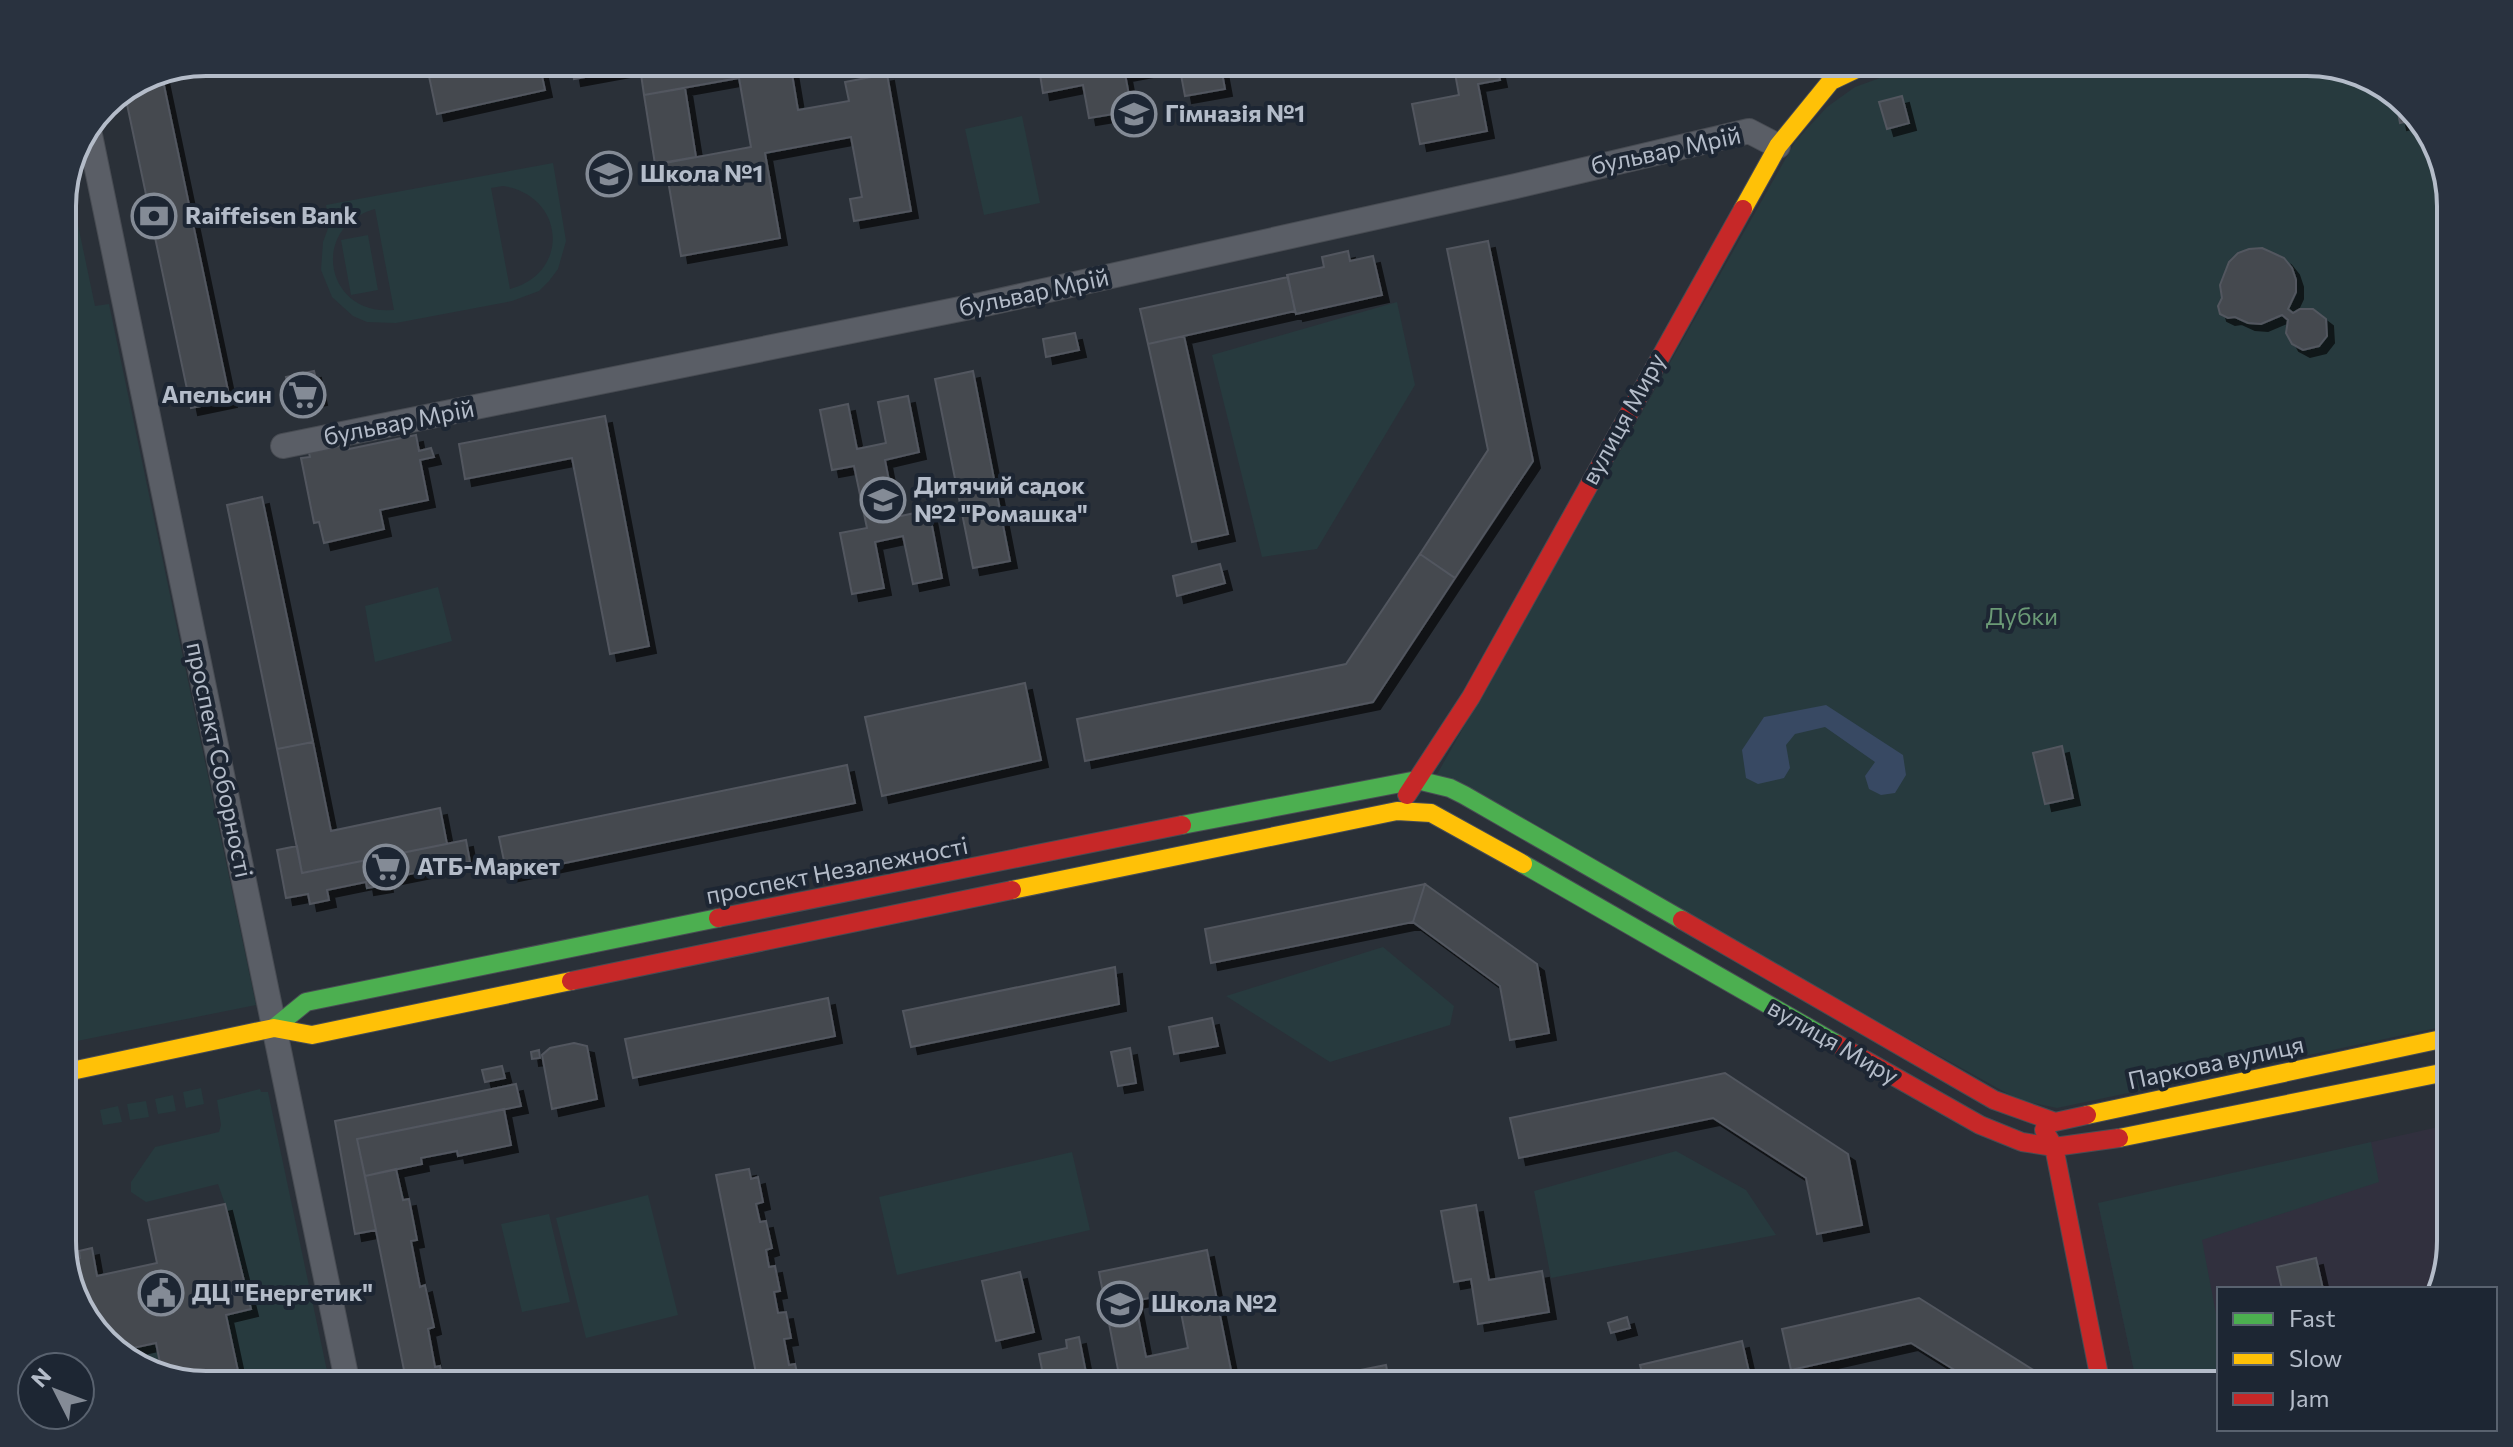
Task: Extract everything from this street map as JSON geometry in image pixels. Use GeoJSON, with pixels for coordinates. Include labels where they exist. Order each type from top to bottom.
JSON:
{"type":"FeatureCollection","features":[{"type":"Feature","properties":{"kind":"street","name":"вулиця Миру"},"geometry":{"type":"LineString","coordinates":[[1827,76],[1778,146],[1471,697],[1397,811],[1431,813],[1449,822],[1980,1125],[2022,1142],[2054,1147]]}},
{"type":"Feature","properties":{"kind":"street","name":"бульвар Мрій"},"geometry":{"type":"LineString","coordinates":[[283,446],[985,304],[1749,131],[1778,146]]}},
{"type":"Feature","properties":{"kind":"street","name":"проспект Соборності"},"geometry":{"type":"LineString","coordinates":[[92,144],[345,1371]]}},
{"type":"Feature","properties":{"kind":"street","name":"вулиця Миру"},"geometry":{"type":"LineString","coordinates":[[1417,780],[1450,788],[1464,795],[1994,1100]]}},
{"type":"Feature","properties":{"kind":"street","name":"проспект Незалежності"},"geometry":{"type":"LineString","coordinates":[[274,1028],[306,1002],[1074,846],[1417,780]]}},
{"type":"Feature","properties":{"kind":"street","name":"проспект Незалежності"},"geometry":{"type":"LineString","coordinates":[[76,1070],[274,1028],[312,1035],[1397,811]]}},
{"type":"Feature","properties":{"kind":"street","name":"Паркова вулиця"},"geometry":{"type":"LineString","coordinates":[[1994,1100],[2055,1122],[2437,1040]]}},
{"type":"Feature","properties":{"kind":"street"},"geometry":{"type":"LineString","coordinates":[[2054,1147],[2114,1139],[2437,1074]]}},
{"type":"Feature","properties":{"kind":"street"},"geometry":{"type":"LineString","coordinates":[[2037,1117],[2054,1147],[2098,1371]]}},
{"type":"Feature","properties":{"kind":"shaded area"},"geometry":{"type":"Polygon","coordinates":[[[2437,1127],[2437,1242],[2428,1287],[2217,1287],[2217,1371],[2134,1371],[2098,1204],[2437,1127]]]}},
{"type":"Feature","properties":{"kind":"green space","name":"Дубки"},"geometry":{"type":"Polygon","coordinates":[[[1885,76],[2324,77],[2341,80],[2372,93],[2398,113],[2400,122],[2405,121],[2420,141],[2433,172],[2437,197],[2437,1028],[2057,1108],[2019,1100],[1436,776],[1795,142],[1827,107],[1855,87],[1885,76]]]}},
{"type":"Feature","properties":{"kind":"green space"},"geometry":{"type":"Polygon","coordinates":[[[1022,116],[1040,203],[984,215],[965,129],[1022,116]]]}},
{"type":"Feature","properties":{"kind":"green space"},"geometry":{"type":"Polygon","coordinates":[[[553,163],[566,241],[558,269],[539,291],[512,301],[396,323],[367,322],[353,316],[332,297],[321,270],[323,242],[329,226],[326,205],[553,163]],[[503,186],[491,188],[510,289],[530,280],[543,267],[551,252],[553,235],[549,218],[539,204],[524,192],[503,186]],[[375,209],[354,219],[340,233],[334,250],[334,268],[340,285],[352,299],[370,308],[394,310],[375,209]]]}},
{"type":"Feature","properties":{"kind":"green space"},"geometry":{"type":"Polygon","coordinates":[[[76,215],[95,306],[109,304],[256,1005],[76,1041],[76,215]]]}},
{"type":"Feature","properties":{"kind":"green space"},"geometry":{"type":"Polygon","coordinates":[[[368,235],[378,290],[351,295],[341,240],[368,235]]]}},
{"type":"Feature","properties":{"kind":"green space"},"geometry":{"type":"Polygon","coordinates":[[[1397,302],[1415,385],[1317,549],[1262,557],[1212,355],[1397,302]]]}},
{"type":"Feature","properties":{"kind":"green space"},"geometry":{"type":"Polygon","coordinates":[[[438,587],[452,641],[375,662],[365,606],[438,587]]]}},
{"type":"Feature","properties":{"kind":"green space"},"geometry":{"type":"Polygon","coordinates":[[[1383,947],[1454,1006],[1450,1025],[1330,1062],[1226,996],[1383,947]]]}},
{"type":"Feature","properties":{"kind":"green space"},"geometry":{"type":"Polygon","coordinates":[[[201,1088],[204,1104],[186,1108],[183,1092],[201,1088]]]}},
{"type":"Feature","properties":{"kind":"green space"},"geometry":{"type":"Polygon","coordinates":[[[260,1089],[261,1092],[268,1092],[327,1371],[206,1371],[172,1367],[141,1354],[114,1333],[93,1306],[83,1283],[78,1267],[79,1251],[92,1248],[98,1276],[157,1263],[148,1220],[225,1204],[218,1184],[146,1202],[131,1192],[131,1182],[155,1147],[219,1132],[221,1125],[217,1100],[260,1089]]]}},
{"type":"Feature","properties":{"kind":"green space"},"geometry":{"type":"Polygon","coordinates":[[[173,1095],[176,1111],[158,1114],[155,1099],[173,1095]]]}},
{"type":"Feature","properties":{"kind":"green space"},"geometry":{"type":"Polygon","coordinates":[[[146,1101],[149,1117],[130,1120],[127,1104],[146,1101]]]}},
{"type":"Feature","properties":{"kind":"green space"},"geometry":{"type":"Polygon","coordinates":[[[118,1106],[122,1122],[103,1125],[100,1110],[118,1106]]]}},
{"type":"Feature","properties":{"kind":"green space"},"geometry":{"type":"Polygon","coordinates":[[[2371,1142],[2379,1182],[2202,1240],[2217,1319],[2217,1371],[2134,1371],[2098,1203],[2371,1142]]]}},
{"type":"Feature","properties":{"kind":"green space"},"geometry":{"type":"Polygon","coordinates":[[[1676,1151],[1746,1190],[1776,1235],[1551,1278],[1534,1191],[1676,1151]]]}},
{"type":"Feature","properties":{"kind":"green space"},"geometry":{"type":"Polygon","coordinates":[[[1072,1152],[1090,1230],[897,1275],[879,1197],[1072,1152]]]}},
{"type":"Feature","properties":{"kind":"green space"},"geometry":{"type":"Polygon","coordinates":[[[648,1195],[678,1315],[586,1338],[556,1218],[648,1195]]]}},
{"type":"Feature","properties":{"kind":"green space"},"geometry":{"type":"Polygon","coordinates":[[[549,1214],[570,1302],[522,1312],[501,1224],[549,1214]]]}},
{"type":"Feature","properties":{"kind":"water"},"geometry":{"type":"Polygon","coordinates":[[[1826,705],[1903,755],[1906,775],[1895,793],[1881,795],[1869,789],[1865,776],[1875,762],[1825,727],[1795,734],[1786,745],[1790,768],[1784,778],[1758,784],[1746,778],[1742,750],[1764,717],[1826,705]]]}},
{"type":"Feature","properties":{"kind":"building"},"geometry":{"type":"Polygon","coordinates":[[[429,76],[542,76],[545,90],[437,114],[429,76]]]}},
{"type":"Feature","properties":{"kind":"building"},"geometry":{"type":"Polygon","coordinates":[[[641,76],[792,76],[798,110],[849,101],[845,82],[887,76],[911,211],[854,221],[850,199],[862,197],[851,137],[765,153],[780,238],[681,256],[665,163],[751,147],[739,78],[644,95],[641,76]]]}},
{"type":"Feature","properties":{"kind":"building"},"geometry":{"type":"Polygon","coordinates":[[[1040,76],[1125,76],[1132,111],[1089,118],[1083,85],[1043,93],[1040,76]]]}},
{"type":"Feature","properties":{"kind":"building"},"geometry":{"type":"Polygon","coordinates":[[[1181,76],[1223,76],[1225,89],[1185,96],[1181,76]]]}},
{"type":"Feature","properties":{"kind":"building"},"geometry":{"type":"Polygon","coordinates":[[[1456,76],[1499,76],[1500,80],[1478,84],[1487,131],[1420,144],[1412,104],[1459,95],[1456,76]]]}},
{"type":"Feature","properties":{"kind":"building"},"geometry":{"type":"Polygon","coordinates":[[[164,83],[230,400],[191,408],[127,103],[164,83]]]}},
{"type":"Feature","properties":{"kind":"building"},"geometry":{"type":"Polygon","coordinates":[[[685,88],[696,157],[655,164],[644,95],[685,88]]]}},
{"type":"Feature","properties":{"kind":"building"},"geometry":{"type":"Polygon","coordinates":[[[1902,96],[1909,123],[1887,129],[1879,102],[1902,96]]]}},
{"type":"Feature","properties":{"kind":"building"},"geometry":{"type":"Polygon","coordinates":[[[1488,241],[1533,461],[1455,578],[1420,554],[1488,450],[1447,249],[1488,241]]]}},
{"type":"Feature","properties":{"kind":"building"},"geometry":{"type":"Polygon","coordinates":[[[2262,248],[2284,258],[2292,268],[2296,292],[2288,309],[2293,313],[2300,309],[2313,309],[2326,319],[2327,336],[2319,346],[2303,350],[2292,344],[2286,333],[2288,320],[2282,315],[2261,324],[2220,314],[2220,285],[2229,262],[2238,253],[2262,248]]]}},
{"type":"Feature","properties":{"kind":"building"},"geometry":{"type":"Polygon","coordinates":[[[1348,251],[1350,261],[1373,256],[1382,295],[1296,314],[1287,275],[1324,267],[1322,257],[1348,251]]]}},
{"type":"Feature","properties":{"kind":"building"},"geometry":{"type":"Polygon","coordinates":[[[1288,277],[1295,311],[1148,344],[1140,309],[1288,277]]]}},
{"type":"Feature","properties":{"kind":"building"},"geometry":{"type":"Polygon","coordinates":[[[1075,333],[1079,350],[1046,357],[1043,339],[1075,333]]]}},
{"type":"Feature","properties":{"kind":"building"},"geometry":{"type":"Polygon","coordinates":[[[1184,336],[1228,534],[1192,542],[1148,344],[1184,336]]]}},
{"type":"Feature","properties":{"kind":"building"},"geometry":{"type":"Polygon","coordinates":[[[314,371],[320,398],[292,404],[286,377],[314,371]]]}},
{"type":"Feature","properties":{"kind":"building"},"geometry":{"type":"Polygon","coordinates":[[[973,371],[1010,561],[973,568],[935,379],[973,371]]]}},
{"type":"Feature","properties":{"kind":"building"},"geometry":{"type":"Polygon","coordinates":[[[908,396],[919,452],[885,460],[896,517],[929,510],[942,578],[913,584],[903,536],[875,542],[884,588],[852,594],[840,533],[867,528],[854,466],[832,470],[820,410],[848,404],[857,449],[886,443],[878,402],[908,396]]]}},
{"type":"Feature","properties":{"kind":"building"},"geometry":{"type":"Polygon","coordinates":[[[605,416],[649,646],[610,654],[572,458],[465,479],[459,444],[605,416]]]}},
{"type":"Feature","properties":{"kind":"building"},"geometry":{"type":"Polygon","coordinates":[[[416,435],[419,451],[431,448],[434,457],[420,460],[428,500],[380,510],[384,529],[324,543],[319,522],[314,523],[301,458],[310,457],[308,449],[347,441],[349,449],[416,435]]]}},
{"type":"Feature","properties":{"kind":"building"},"geometry":{"type":"Polygon","coordinates":[[[262,497],[313,742],[277,749],[227,505],[262,497]]]}},
{"type":"Feature","properties":{"kind":"building"},"geometry":{"type":"Polygon","coordinates":[[[1420,554],[1455,578],[1373,702],[1085,761],[1077,719],[1346,664],[1420,554]]]}},
{"type":"Feature","properties":{"kind":"building"},"geometry":{"type":"Polygon","coordinates":[[[1220,564],[1225,583],[1177,596],[1173,576],[1220,564]]]}},
{"type":"Feature","properties":{"kind":"building"},"geometry":{"type":"Polygon","coordinates":[[[1025,683],[1041,760],[882,796],[865,717],[1025,683]]]}},
{"type":"Feature","properties":{"kind":"building"},"geometry":{"type":"Polygon","coordinates":[[[313,742],[331,831],[440,808],[447,844],[302,873],[277,749],[313,742]]]}},
{"type":"Feature","properties":{"kind":"building"},"geometry":{"type":"Polygon","coordinates":[[[2062,746],[2073,798],[2045,804],[2033,753],[2062,746]]]}},
{"type":"Feature","properties":{"kind":"building"},"geometry":{"type":"Polygon","coordinates":[[[847,765],[855,803],[507,875],[499,837],[847,765]]]}},
{"type":"Feature","properties":{"kind":"building","name":"АТБ-Маркет"},"geometry":{"type":"Polygon","coordinates":[[[466,840],[470,862],[385,879],[386,885],[367,888],[366,882],[327,890],[329,900],[310,904],[308,894],[286,898],[277,850],[297,846],[302,873],[466,840]]]}},
{"type":"Feature","properties":{"kind":"building"},"geometry":{"type":"Polygon","coordinates":[[[1425,884],[1413,922],[1211,963],[1205,929],[1425,884]]]}},
{"type":"Feature","properties":{"kind":"building"},"geometry":{"type":"Polygon","coordinates":[[[1425,884],[1537,964],[1549,1033],[1510,1040],[1500,986],[1413,922],[1425,884]]]}},
{"type":"Feature","properties":{"kind":"building"},"geometry":{"type":"Polygon","coordinates":[[[1115,967],[1119,1004],[911,1047],[903,1011],[1115,967]]]}},
{"type":"Feature","properties":{"kind":"building"},"geometry":{"type":"Polygon","coordinates":[[[828,998],[835,1036],[633,1078],[625,1039],[828,998]]]}},
{"type":"Feature","properties":{"kind":"building"},"geometry":{"type":"Polygon","coordinates":[[[1212,1018],[1218,1046],[1174,1054],[1169,1027],[1212,1018]]]}},
{"type":"Feature","properties":{"kind":"building"},"geometry":{"type":"Polygon","coordinates":[[[574,1043],[587,1046],[597,1099],[552,1109],[542,1055],[550,1048],[574,1043]]]}},
{"type":"Feature","properties":{"kind":"building"},"geometry":{"type":"Polygon","coordinates":[[[1130,1048],[1136,1083],[1118,1086],[1111,1052],[1130,1048]]]}},
{"type":"Feature","properties":{"kind":"building"},"geometry":{"type":"Polygon","coordinates":[[[539,1050],[540,1058],[532,1059],[531,1052],[539,1050]]]}},
{"type":"Feature","properties":{"kind":"building"},"geometry":{"type":"Polygon","coordinates":[[[502,1066],[505,1078],[485,1082],[482,1070],[502,1066]]]}},
{"type":"Feature","properties":{"kind":"building"},"geometry":{"type":"Polygon","coordinates":[[[1725,1073],[1848,1154],[1862,1225],[1817,1234],[1806,1178],[1713,1118],[1519,1158],[1510,1118],[1725,1073]]]}},
{"type":"Feature","properties":{"kind":"building"},"geometry":{"type":"Polygon","coordinates":[[[516,1084],[521,1106],[357,1139],[376,1230],[355,1234],[335,1121],[516,1084]]]}},
{"type":"Feature","properties":{"kind":"building"},"geometry":{"type":"Polygon","coordinates":[[[504,1109],[511,1145],[458,1156],[457,1151],[421,1158],[422,1164],[365,1176],[357,1139],[504,1109]]]}},
{"type":"Feature","properties":{"kind":"building"},"geometry":{"type":"Polygon","coordinates":[[[396,1169],[403,1200],[409,1199],[417,1240],[411,1241],[420,1287],[425,1285],[434,1327],[428,1329],[435,1367],[440,1366],[441,1371],[404,1371],[365,1176],[396,1169]]]}},
{"type":"Feature","properties":{"kind":"building"},"geometry":{"type":"Polygon","coordinates":[[[749,1169],[751,1179],[758,1177],[763,1202],[756,1204],[760,1222],[766,1221],[772,1248],[766,1250],[769,1267],[775,1266],[780,1291],[774,1292],[778,1313],[786,1312],[791,1338],[784,1339],[789,1365],[795,1364],[797,1371],[756,1371],[716,1175],[749,1169]]]}},
{"type":"Feature","properties":{"kind":"building","name":"ДЦ \"Енергетик\""},"geometry":{"type":"Polygon","coordinates":[[[225,1204],[251,1309],[226,1315],[238,1371],[189,1370],[160,1362],[156,1343],[133,1348],[114,1333],[93,1306],[78,1267],[79,1251],[92,1248],[97,1276],[157,1263],[148,1220],[225,1204]]]}},
{"type":"Feature","properties":{"kind":"building"},"geometry":{"type":"Polygon","coordinates":[[[1476,1205],[1489,1280],[1542,1271],[1549,1312],[1478,1324],[1471,1279],[1454,1282],[1441,1211],[1476,1205]]]}},
{"type":"Feature","properties":{"kind":"building"},"geometry":{"type":"Polygon","coordinates":[[[1207,1250],[1231,1371],[1118,1371],[1099,1272],[1207,1250]],[[1177,1292],[1135,1301],[1146,1357],[1188,1348],[1177,1292]]]}},
{"type":"Feature","properties":{"kind":"building"},"geometry":{"type":"Polygon","coordinates":[[[2316,1258],[2323,1287],[2282,1287],[2277,1267],[2316,1258]]]}},
{"type":"Feature","properties":{"kind":"building"},"geometry":{"type":"Polygon","coordinates":[[[1020,1272],[1034,1332],[996,1341],[982,1281],[1020,1272]]]}},
{"type":"Feature","properties":{"kind":"building"},"geometry":{"type":"Polygon","coordinates":[[[1919,1298],[2035,1371],[1956,1371],[1911,1343],[1791,1370],[1782,1329],[1919,1298]]]}},
{"type":"Feature","properties":{"kind":"building"},"geometry":{"type":"Polygon","coordinates":[[[1627,1317],[1630,1328],[1611,1333],[1608,1323],[1627,1317]]]}},
{"type":"Feature","properties":{"kind":"building"},"geometry":{"type":"Polygon","coordinates":[[[1079,1337],[1086,1371],[1042,1371],[1039,1354],[1067,1348],[1066,1340],[1079,1337]]]}},
{"type":"Feature","properties":{"kind":"building"},"geometry":{"type":"Polygon","coordinates":[[[1742,1341],[1749,1371],[1642,1371],[1640,1365],[1742,1341]]]}},
{"type":"Feature","properties":{"kind":"building"},"geometry":{"type":"Polygon","coordinates":[[[1386,1365],[1387,1371],[1356,1371],[1386,1365]]]}},
{"type":"Feature","properties":{"kind":"traffic: fast"},"geometry":{"type":"LineString","coordinates":[[1182,825],[1417,780],[1450,788],[1464,795],[1682,920]]}},
{"type":"Feature","properties":{"kind":"traffic: fast"},"geometry":{"type":"LineString","coordinates":[[1523,864],[1837,1044]]}},
{"type":"Feature","properties":{"kind":"traffic: fast"},"geometry":{"type":"LineString","coordinates":[[274,1028],[306,1002],[718,918]]}},
{"type":"Feature","properties":{"kind":"traffic: slow"},"geometry":{"type":"LineString","coordinates":[[1743,209],[1778,146],[1831,81],[1842,76]]}},
{"type":"Feature","properties":{"kind":"traffic: slow"},"geometry":{"type":"LineString","coordinates":[[1012,890],[1397,811],[1431,813],[1523,864]]}},
{"type":"Feature","properties":{"kind":"traffic: slow"},"geometry":{"type":"LineString","coordinates":[[76,1070],[274,1028],[312,1035],[571,981]]}},
{"type":"Feature","properties":{"kind":"traffic: slow"},"geometry":{"type":"LineString","coordinates":[[2087,1115],[2437,1040]]}},
{"type":"Feature","properties":{"kind":"traffic: slow"},"geometry":{"type":"LineString","coordinates":[[2119,1138],[2437,1074]]}},
{"type":"Feature","properties":{"kind":"traffic: jam"},"geometry":{"type":"LineString","coordinates":[[1407,795],[1471,697],[1743,209]]}},
{"type":"Feature","properties":{"kind":"traffic: jam"},"geometry":{"type":"LineString","coordinates":[[718,918],[1182,825]]}},
{"type":"Feature","properties":{"kind":"traffic: jam"},"geometry":{"type":"LineString","coordinates":[[571,981],[1012,890]]}},
{"type":"Feature","properties":{"kind":"traffic: jam"},"geometry":{"type":"LineString","coordinates":[[1682,920],[1994,1100],[2055,1122],[2087,1115]]}},
{"type":"Feature","properties":{"kind":"traffic: jam"},"geometry":{"type":"LineString","coordinates":[[1837,1044],[1980,1125],[2022,1142],[2054,1147],[2119,1138]]}},
{"type":"Feature","properties":{"kind":"traffic: jam"},"geometry":{"type":"LineString","coordinates":[[2044,1130],[2054,1147],[2098,1371]]}},
{"type":"Feature","properties":{"kind":"place","name":"Гімназія №1"},"geometry":{"type":"Point","coordinates":[1134,114]}},
{"type":"Feature","properties":{"kind":"place","name":"Школа №1"},"geometry":{"type":"Point","coordinates":[609,174]}},
{"type":"Feature","properties":{"kind":"place","name":"Raiffeisen Bank"},"geometry":{"type":"Point","coordinates":[154,216]}},
{"type":"Feature","properties":{"kind":"place","name":"Апельсин"},"geometry":{"type":"Point","coordinates":[303,395]}},
{"type":"Feature","properties":{"kind":"place","name":"Дитячий садок №2 \"Ромашка\""},"geometry":{"type":"Point","coordinates":[883,500]}},
{"type":"Feature","properties":{"kind":"place","name":"АТБ-Маркет"},"geometry":{"type":"Point","coordinates":[386,867]}},
{"type":"Feature","properties":{"kind":"place","name":"ДЦ \"Енергетик\""},"geometry":{"type":"Point","coordinates":[161,1293]}},
{"type":"Feature","properties":{"kind":"place","name":"Школа №2"},"geometry":{"type":"Point","coordinates":[1120,1304]}}]}
